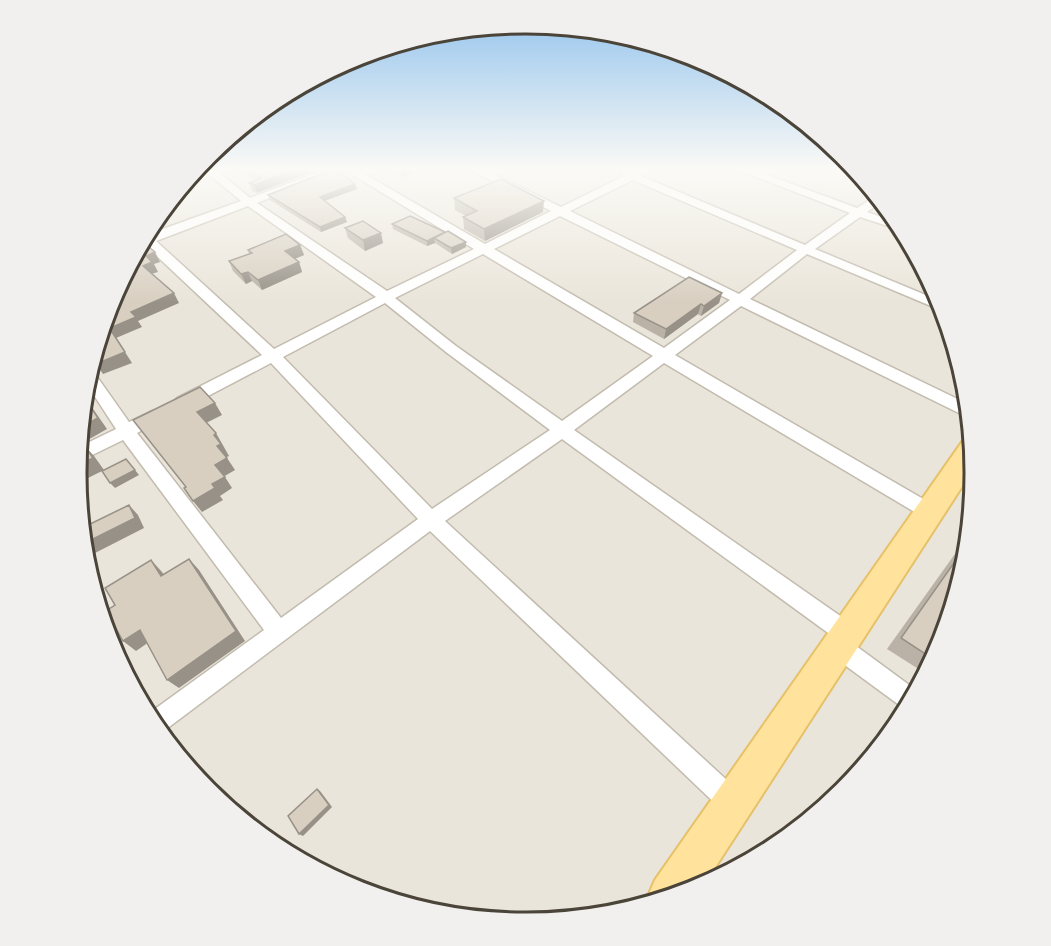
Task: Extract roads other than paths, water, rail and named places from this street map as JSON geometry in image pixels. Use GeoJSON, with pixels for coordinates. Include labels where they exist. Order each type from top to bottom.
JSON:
{"type":"FeatureCollection","features":[{"type":"Feature","properties":{"kind":"main road"},"geometry":{"type":"LineString","coordinates":[[680,883],[964,462]]}},
{"type":"Feature","properties":{"kind":"street"},"geometry":{"type":"LineString","coordinates":[[157,236],[216,214]]}},
{"type":"Feature","properties":{"kind":"street"},"geometry":{"type":"LineString","coordinates":[[267,214],[386,297],[451,349],[843,640],[904,694]]}},
{"type":"Feature","properties":{"kind":"street"},"geometry":{"type":"LineString","coordinates":[[424,214],[930,512]]}},
{"type":"Feature","properties":{"kind":"street"},"geometry":{"type":"LineString","coordinates":[[88,450],[386,297],[558,214]]}},
{"type":"Feature","properties":{"kind":"street"},"geometry":{"type":"LineString","coordinates":[[570,214],[959,407]]}},
{"type":"Feature","properties":{"kind":"street"},"geometry":{"type":"LineString","coordinates":[[728,214],[805,250],[930,302]]}},
{"type":"Feature","properties":{"kind":"street"},"geometry":{"type":"LineString","coordinates":[[860,214],[885,223]]}},
{"type":"Feature","properties":{"kind":"street"},"geometry":{"type":"LineString","coordinates":[[162,718],[430,520],[562,430],[805,250],[860,214]]}},
{"type":"Feature","properties":{"kind":"street"},"geometry":{"type":"LineString","coordinates":[[151,246],[273,356],[430,520],[733,803]]}},
{"type":"Feature","properties":{"kind":"street"},"geometry":{"type":"LineString","coordinates":[[95,386],[126,431],[278,631]]}}]}
